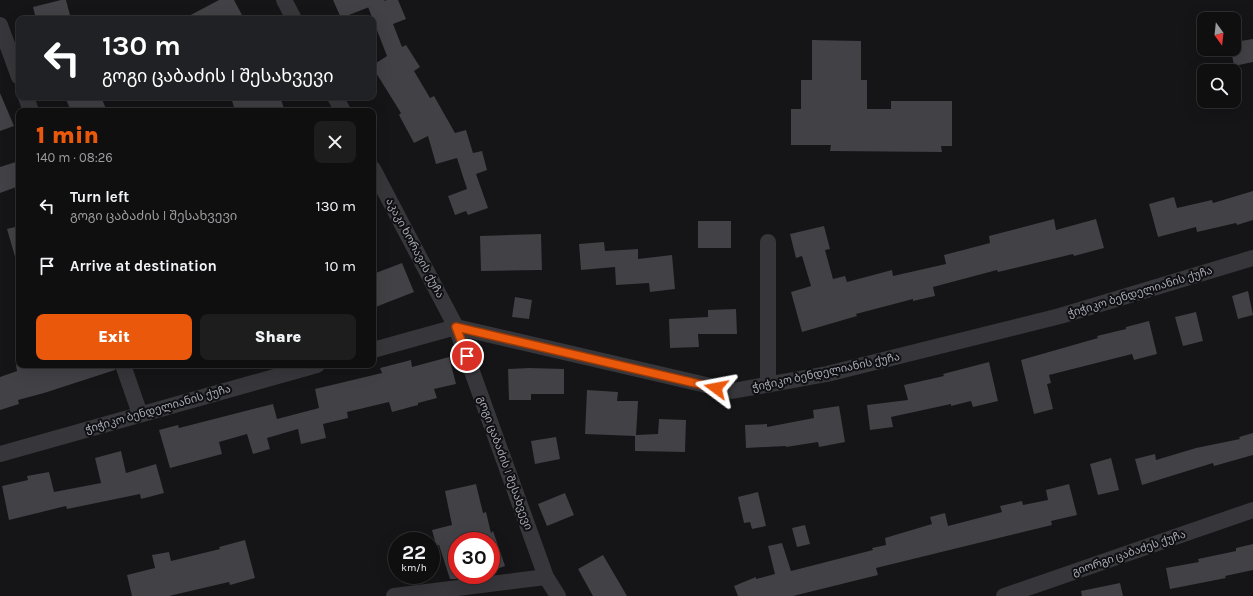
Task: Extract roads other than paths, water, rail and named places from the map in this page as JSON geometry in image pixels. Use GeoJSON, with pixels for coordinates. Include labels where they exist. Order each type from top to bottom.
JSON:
{"type":"FeatureCollection","features":[{"type":"Feature","properties":{"kind":"street"},"geometry":{"type":"LineString","coordinates":[[284,0],[292,16]]}},
{"type":"Feature","properties":{"kind":"street"},"geometry":{"type":"LineString","coordinates":[[0,25],[16,70]]}},
{"type":"Feature","properties":{"kind":"street","name":"აკაკი ხორავის ქუჩა"},"geometry":{"type":"LineString","coordinates":[[376,175],[456,327]]}},
{"type":"Feature","properties":{"kind":"street"},"geometry":{"type":"LineString","coordinates":[[768,242],[768,385]]}},
{"type":"Feature","properties":{"kind":"street","name":"ჭიჭიკო ბენდელიანის ქუჩა"},"geometry":{"type":"LineString","coordinates":[[376,349],[456,327],[732,391],[827,374],[1060,316],[1253,258]]}},
{"type":"Feature","properties":{"kind":"street","name":"გოგი ცაბაძის I შესახვევი"},"geometry":{"type":"LineString","coordinates":[[456,327],[546,578],[558,596]]}},
{"type":"Feature","properties":{"kind":"street"},"geometry":{"type":"LineString","coordinates":[[124,368],[140,414]]}},
{"type":"Feature","properties":{"kind":"street","name":"ჭიჭიკო ბენდელიანის ქუჩა"},"geometry":{"type":"LineString","coordinates":[[0,454],[306,368]]}},
{"type":"Feature","properties":{"kind":"street","name":"გიორგი ცაბაძეს ქუჩა"},"geometry":{"type":"LineString","coordinates":[[1004,596],[1253,510]]}},
{"type":"Feature","properties":{"kind":"street"},"geometry":{"type":"LineString","coordinates":[[394,596],[546,578]]}}]}
